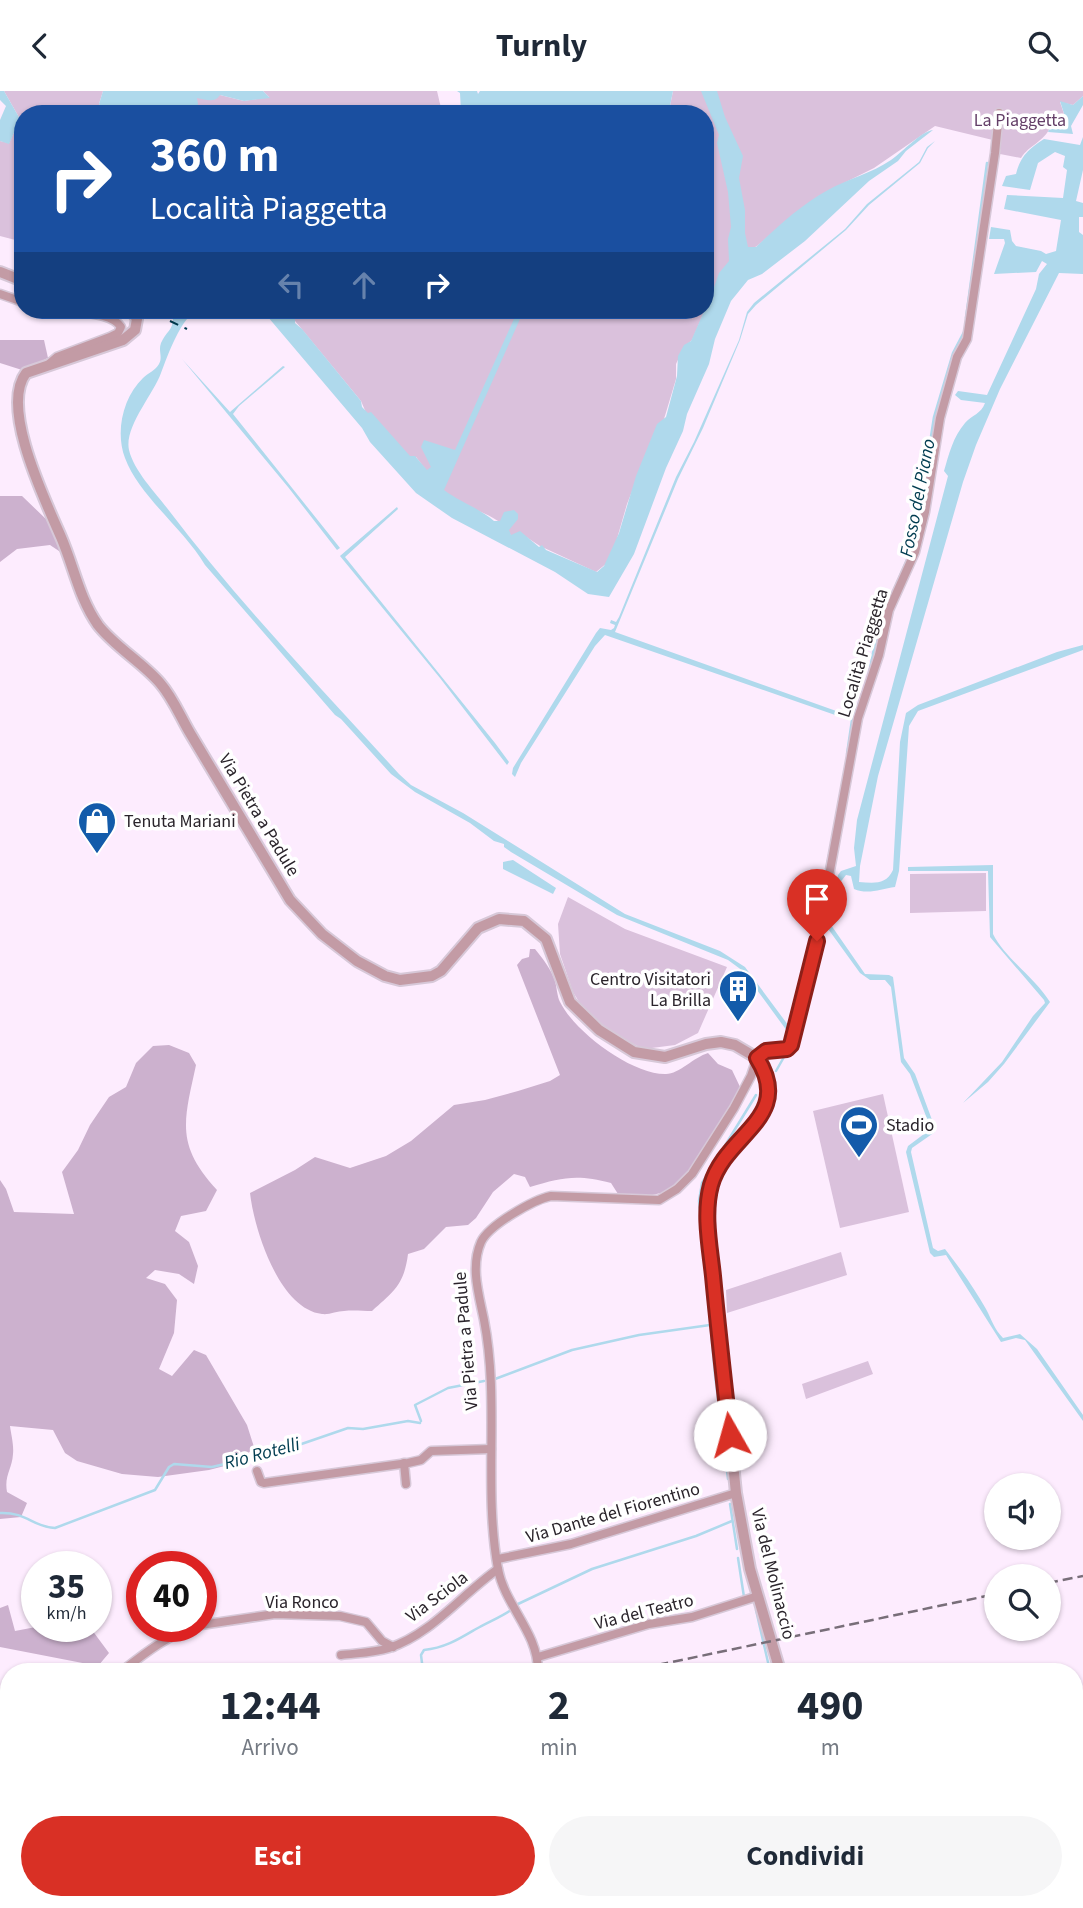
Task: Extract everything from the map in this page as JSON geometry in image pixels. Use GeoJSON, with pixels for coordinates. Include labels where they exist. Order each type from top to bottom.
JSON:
{"type":"FeatureCollection","features":[{"type":"Feature","properties":{"kind":"street","name":"Località Piaggetta"},"geometry":{"type":"LineString","coordinates":[[757,1058],[766,1051],[787,1049],[793,1035],[817,941],[858,718],[879,655],[889,610],[915,552],[925,512],[940,418],[957,357],[967,339],[999,113]]}},
{"type":"Feature","properties":{"kind":"street"},"geometry":{"type":"LineString","coordinates":[[47,366],[57,356],[118,333],[121,327],[111,319]]}},
{"type":"Feature","properties":{"kind":"street"},"geometry":{"type":"LineString","coordinates":[[6,403],[9,390],[16,379],[26,373],[123,340],[135,330],[136,319]]}},
{"type":"Feature","properties":{"kind":"street","name":"Via Pietra a Padule"},"geometry":{"type":"LineString","coordinates":[[16,455],[60,535],[84,604],[100,628],[161,684],[178,708],[188,730],[290,900],[322,934],[357,961],[385,976],[400,980],[424,978],[441,971],[478,928],[499,919],[524,921],[546,939],[569,1002],[599,1030],[634,1052],[665,1057],[721,1042],[735,1045],[757,1058],[734,1108],[692,1174],[659,1200],[551,1196],[539,1199],[492,1229],[482,1240],[477,1257],[476,1279],[491,1377],[493,1515],[498,1564],[510,1601],[527,1627],[538,1663]]}},
{"type":"Feature","properties":{"kind":"street","name":"Via del Molinaccio"},"geometry":{"type":"LineString","coordinates":[[757,1058],[766,1071],[770,1086],[768,1100],[762,1115],[730,1150],[717,1169],[709,1192],[708,1208],[736,1493],[743,1537],[779,1663]]}},
{"type":"Feature","properties":{"kind":"street"},"geometry":{"type":"LineString","coordinates":[[257,1471],[261,1482],[264,1482],[421,1460],[431,1451],[491,1449]]}},
{"type":"Feature","properties":{"kind":"street"},"geometry":{"type":"LineString","coordinates":[[404,1463],[407,1484]]}},
{"type":"Feature","properties":{"kind":"street","name":"Via Dante del Fiorentino"},"geometry":{"type":"LineString","coordinates":[[498,1564],[736,1493]]}},
{"type":"Feature","properties":{"kind":"street","name":"Via Sciola"},"geometry":{"type":"LineString","coordinates":[[393,1647],[421,1630],[498,1564]]}},
{"type":"Feature","properties":{"kind":"street","name":"Via del Teatro"},"geometry":{"type":"LineString","coordinates":[[538,1657],[649,1624],[692,1617],[758,1596]]}},
{"type":"Feature","properties":{"kind":"street","name":"Via Ronco"},"geometry":{"type":"LineString","coordinates":[[217,1622],[266,1615],[340,1616],[366,1622],[378,1637],[393,1647]]}},
{"type":"Feature","properties":{"kind":"street","name":"Via Ronco"},"geometry":{"type":"LineString","coordinates":[[133,1663],[163,1642]]}},
{"type":"Feature","properties":{"kind":"street"},"geometry":{"type":"LineString","coordinates":[[341,1655],[393,1647]]}},
{"type":"Feature","properties":{"kind":"green space"},"geometry":{"type":"Polygon","coordinates":[[[4,91],[103,91],[100,105],[14,105],[14,108],[4,91]]]}},
{"type":"Feature","properties":{"kind":"green space"},"geometry":{"type":"Polygon","coordinates":[[[263,91],[437,91],[440,105],[184,105],[196,101],[197,98],[220,95],[244,101],[269,97],[263,91]]]}},
{"type":"Feature","properties":{"kind":"green space","name":"La Piaggetta"},"geometry":{"type":"Polygon","coordinates":[[[673,91],[1083,91],[1083,96],[1073,105],[1060,102],[1066,120],[1052,125],[1021,158],[1000,154],[1001,142],[935,126],[874,168],[842,184],[792,216],[757,246],[728,263],[714,290],[714,105],[670,105],[673,91]]]}},
{"type":"Feature","properties":{"kind":"green space"},"geometry":{"type":"Polygon","coordinates":[[[14,132],[14,240],[0,236],[0,141],[9,143],[14,132]]]}},
{"type":"Feature","properties":{"kind":"green space"},"geometry":{"type":"Polygon","coordinates":[[[293,319],[701,319],[692,340],[684,347],[676,364],[676,379],[664,419],[658,425],[627,504],[614,549],[607,563],[596,572],[540,546],[520,533],[511,536],[495,519],[456,500],[425,477],[426,470],[416,457],[409,457],[367,415],[361,401],[293,319]]]}},
{"type":"Feature","properties":{"kind":"green space"},"geometry":{"type":"Polygon","coordinates":[[[986,873],[986,911],[910,913],[910,874],[986,873]]]}},
{"type":"Feature","properties":{"kind":"green space"},"geometry":{"type":"Polygon","coordinates":[[[568,897],[625,929],[727,967],[698,1033],[675,1045],[644,1049],[621,1038],[587,1015],[573,992],[560,954],[558,924],[568,897]]]}},
{"type":"Feature","properties":{"kind":"green space"},"geometry":{"type":"Polygon","coordinates":[[[883,1094],[909,1212],[840,1228],[813,1111],[883,1094]]]}},
{"type":"Feature","properties":{"kind":"green space"},"geometry":{"type":"Polygon","coordinates":[[[841,1252],[847,1275],[727,1313],[726,1290],[841,1252]]]}},
{"type":"Feature","properties":{"kind":"green space"},"geometry":{"type":"Polygon","coordinates":[[[868,1361],[873,1374],[806,1399],[802,1384],[868,1361]]]}},
{"type":"Feature","properties":{"kind":"shaded area"},"geometry":{"type":"Polygon","coordinates":[[[0,340],[44,340],[48,358],[22,370],[0,363],[0,340]]]}},
{"type":"Feature","properties":{"kind":"shaded area"},"geometry":{"type":"Polygon","coordinates":[[[0,496],[22,496],[48,521],[65,555],[50,545],[17,549],[0,562],[0,496]]]}},
{"type":"Feature","properties":{"kind":"shaded area"},"geometry":{"type":"Polygon","coordinates":[[[530,949],[535,949],[549,968],[559,1000],[567,1014],[605,1049],[636,1067],[665,1074],[675,1072],[708,1053],[718,1064],[732,1070],[741,1089],[740,1093],[687,1178],[665,1192],[648,1196],[618,1194],[611,1183],[589,1178],[561,1179],[530,1187],[525,1177],[514,1174],[493,1192],[476,1218],[468,1225],[446,1227],[424,1249],[408,1254],[404,1273],[397,1287],[372,1311],[322,1314],[307,1309],[293,1298],[271,1265],[257,1226],[250,1193],[315,1157],[350,1168],[386,1156],[411,1141],[454,1105],[518,1091],[560,1075],[517,965],[522,959],[529,957],[530,949]]]}},
{"type":"Feature","properties":{"kind":"shaded area"},"geometry":{"type":"Polygon","coordinates":[[[169,1045],[189,1053],[196,1065],[188,1102],[186,1131],[194,1159],[217,1190],[206,1211],[181,1216],[175,1231],[189,1242],[198,1266],[194,1284],[179,1274],[155,1270],[146,1278],[165,1284],[177,1300],[174,1333],[159,1369],[172,1376],[194,1350],[206,1355],[247,1425],[254,1447],[240,1462],[209,1470],[158,1477],[122,1474],[77,1461],[65,1453],[53,1430],[10,1426],[13,1451],[7,1492],[27,1503],[21,1517],[0,1519],[0,1180],[14,1212],[74,1214],[62,1172],[109,1097],[126,1087],[136,1063],[153,1046],[169,1045]]]}},
{"type":"Feature","properties":{"kind":"shaded area"},"geometry":{"type":"Polygon","coordinates":[[[8,1605],[15,1631],[21,1630],[21,1642],[101,1642],[109,1653],[101,1663],[83,1663],[0,1647],[0,1608],[8,1605]]]}},
{"type":"Feature","properties":{"kind":"water"},"geometry":{"type":"Polygon","coordinates":[[[0,91],[4,91],[14,108],[14,133],[9,144],[0,141],[0,120],[6,106],[0,100],[0,91]]]}},
{"type":"Feature","properties":{"kind":"water"},"geometry":{"type":"Polygon","coordinates":[[[103,91],[263,91],[270,98],[244,101],[220,95],[213,100],[197,98],[198,105],[99,104],[103,91]]]}},
{"type":"Feature","properties":{"kind":"water"},"geometry":{"type":"Polygon","coordinates":[[[457,91],[477,91],[478,94],[480,91],[673,91],[670,105],[461,105],[460,93],[457,91]]]}},
{"type":"Feature","properties":{"kind":"water"},"geometry":{"type":"Polygon","coordinates":[[[701,91],[717,91],[725,117],[743,156],[739,178],[748,247],[756,247],[790,216],[818,196],[884,165],[917,138],[933,130],[906,151],[898,161],[869,181],[805,241],[762,274],[748,280],[731,301],[634,554],[609,597],[588,594],[555,572],[452,518],[416,493],[370,442],[362,428],[270,319],[295,319],[295,323],[361,401],[362,407],[368,413],[371,412],[410,456],[415,456],[427,470],[431,467],[421,447],[424,440],[455,450],[514,319],[520,319],[444,490],[494,521],[500,521],[504,512],[514,510],[518,519],[509,530],[511,535],[520,531],[539,547],[542,545],[546,550],[597,572],[604,566],[619,533],[636,476],[657,424],[666,417],[677,376],[678,356],[684,345],[691,341],[701,319],[714,319],[714,287],[719,273],[729,261],[728,239],[731,227],[728,192],[717,143],[719,135],[714,123],[714,105],[707,105],[701,91]]]}},
{"type":"Feature","properties":{"kind":"water"},"geometry":{"type":"Polygon","coordinates":[[[1083,96],[1083,105],[1071,126],[1073,134],[1048,132],[1051,125],[1066,120],[1060,101],[1073,105],[1083,96]]]}},
{"type":"Feature","properties":{"kind":"water"},"geometry":{"type":"Polygon","coordinates":[[[1083,137],[1083,170],[1076,201],[1083,203],[1079,232],[1083,235],[1083,274],[1059,273],[1000,389],[976,445],[878,776],[859,882],[883,881],[893,870],[900,742],[906,713],[918,705],[1057,652],[1083,645],[1083,650],[918,711],[909,726],[899,871],[895,887],[859,891],[854,889],[851,876],[846,875],[839,884],[831,925],[865,974],[893,977],[904,1058],[915,1074],[935,1128],[935,1132],[912,1148],[911,1152],[933,1248],[938,1251],[945,1249],[972,1286],[1003,1338],[1020,1334],[1037,1349],[1083,1415],[1083,1421],[1025,1340],[1016,1338],[1001,1342],[946,1255],[934,1257],[930,1253],[906,1152],[908,1146],[928,1131],[929,1124],[910,1074],[901,1062],[891,987],[885,980],[870,980],[860,973],[826,926],[838,875],[841,871],[856,866],[854,848],[857,820],[948,476],[944,471],[961,428],[985,403],[961,400],[955,395],[958,391],[987,395],[1036,289],[1039,274],[1047,264],[1042,261],[1036,272],[994,274],[1005,243],[1004,239],[989,239],[991,227],[1010,230],[1016,246],[1046,254],[1056,251],[1061,220],[1004,209],[1007,195],[1063,198],[1067,170],[1063,167],[1065,156],[1055,152],[1038,163],[1030,190],[1002,186],[1006,176],[1016,174],[1026,153],[1044,139],[1080,145],[1083,137]]]}},
{"type":"Feature","properties":{"kind":"water"},"geometry":{"type":"Polygon","coordinates":[[[935,141],[920,163],[869,205],[846,230],[748,314],[740,340],[678,479],[615,632],[839,712],[838,716],[605,635],[595,646],[521,763],[515,777],[512,774],[513,768],[596,633],[600,628],[614,628],[611,620],[616,622],[619,617],[676,477],[739,340],[747,312],[754,303],[845,229],[867,204],[919,162],[927,147],[935,141]]]}},
{"type":"Feature","properties":{"kind":"water"},"geometry":{"type":"Polygon","coordinates":[[[173,319],[187,319],[135,421],[129,450],[145,481],[251,611],[411,785],[463,813],[625,914],[720,951],[745,967],[791,1029],[790,1035],[743,971],[728,960],[617,915],[511,852],[504,844],[494,841],[391,774],[335,715],[205,565],[186,538],[140,486],[122,448],[121,426],[130,395],[143,378],[159,364],[161,343],[173,319]]]}},
{"type":"Feature","properties":{"kind":"water"},"geometry":{"type":"Polygon","coordinates":[[[182,359],[230,412],[285,367],[233,414],[340,548],[337,550],[182,359]]]}},
{"type":"Feature","properties":{"kind":"water"},"geometry":{"type":"Polygon","coordinates":[[[397,507],[398,509],[345,557],[495,743],[509,762],[507,765],[340,556],[397,507]]]}},
{"type":"Feature","properties":{"kind":"water"},"geometry":{"type":"Polygon","coordinates":[[[513,860],[556,888],[553,894],[503,869],[503,862],[513,860]]]}},
{"type":"Feature","properties":{"kind":"water"},"geometry":{"type":"Polygon","coordinates":[[[993,865],[993,934],[1050,1002],[1004,1064],[963,1103],[1002,1062],[1045,1003],[990,937],[988,871],[908,871],[908,867],[993,865]]]}},
{"type":"Feature","properties":{"kind":"waterway","name":"Fosso del Piano"},"geometry":{"type":"LineString","coordinates":[[966,318],[987,163]]}},
{"type":"Feature","properties":{"kind":"waterway","name":"Fosso del Piano"},"geometry":{"type":"LineString","coordinates":[[869,673],[879,624],[907,560],[917,527],[934,417],[953,353],[964,332]]}},
{"type":"Feature","properties":{"kind":"waterway","name":"Fosso del Piano"},"geometry":{"type":"LineString","coordinates":[[847,754],[852,720],[859,703]]}},
{"type":"Feature","properties":{"kind":"waterway","name":"Fosso del Piano"},"geometry":{"type":"LineString","coordinates":[[818,912],[830,850]]}},
{"type":"Feature","properties":{"kind":"waterway","name":"Fosso del Piano"},"geometry":{"type":"LineString","coordinates":[[796,1011],[815,923]]}},
{"type":"Feature","properties":{"kind":"waterway","name":"Fosso del Piano"},"geometry":{"type":"LineString","coordinates":[[776,1071],[784,1057]]}},
{"type":"Feature","properties":{"kind":"waterway","name":"Fosso del Piano"},"geometry":{"type":"LineString","coordinates":[[728,1479],[715,1375],[699,1201],[702,1183],[756,1095]]}},
{"type":"Feature","properties":{"kind":"waterway","name":"Rio Rotelli"},"geometry":{"type":"LineString","coordinates":[[495,1379],[572,1350],[639,1335],[710,1325]]}},
{"type":"Feature","properties":{"kind":"waterway","name":"Rio Rotelli"},"geometry":{"type":"LineString","coordinates":[[421,1421],[415,1405],[448,1388],[484,1381]]}},
{"type":"Feature","properties":{"kind":"waterway","name":"Rio Rotelli"},"geometry":{"type":"LineString","coordinates":[[0,1513],[17,1515],[55,1528],[155,1490],[169,1467],[174,1464],[212,1467],[284,1450],[348,1428],[363,1429],[408,1421],[420,1423]]}},
{"type":"Feature","properties":{"kind":"waterway","name":"Fosso del Piano"},"geometry":{"type":"LineString","coordinates":[[730,1504],[737,1549]]}},
{"type":"Feature","properties":{"kind":"waterway"},"geometry":{"type":"LineString","coordinates":[[518,1604],[592,1569],[696,1536],[732,1521]]}},
{"type":"Feature","properties":{"kind":"waterway","name":"Fosso del Piano"},"geometry":{"type":"LineString","coordinates":[[738,1558],[744,1597]]}},
{"type":"Feature","properties":{"kind":"waterway"},"geometry":{"type":"LineString","coordinates":[[422,1663],[421,1655],[424,1650],[452,1643],[511,1610]]}},
{"type":"Feature","properties":{"kind":"waterway","name":"Fosso del Piano"},"geometry":{"type":"LineString","coordinates":[[756,1610],[768,1663]]}},
{"type":"Feature","properties":{"kind":"ferry route"},"geometry":{"type":"LineString","coordinates":[[170,321],[187,329]]}},
{"type":"Feature","properties":{"kind":"railway"},"geometry":{"type":"LineString","coordinates":[[1061,1580],[1083,1576]]}},
{"type":"Feature","properties":{"kind":"railway"},"geometry":{"type":"LineString","coordinates":[[667,1663],[984,1597]]}},
{"type":"Feature","properties":{"kind":"place","name":"Tenuta Mariani"},"geometry":{"type":"Point","coordinates":[97,855]}},
{"type":"Feature","properties":{"kind":"place","name":"Centro Visitatori La Brilla"},"geometry":{"type":"Point","coordinates":[738,1023]}},
{"type":"Feature","properties":{"kind":"place","name":"Stadio"},"geometry":{"type":"Point","coordinates":[859,1159]}},
{"type":"Feature","properties":{"kind":"route"},"geometry":{"type":"LineString","coordinates":[[730,1435],[709,1234],[709,1192],[723,1160],[762,1115],[770,1086],[766,1071],[757,1058],[766,1051],[787,1049],[791,1045],[817,941]]}}]}
